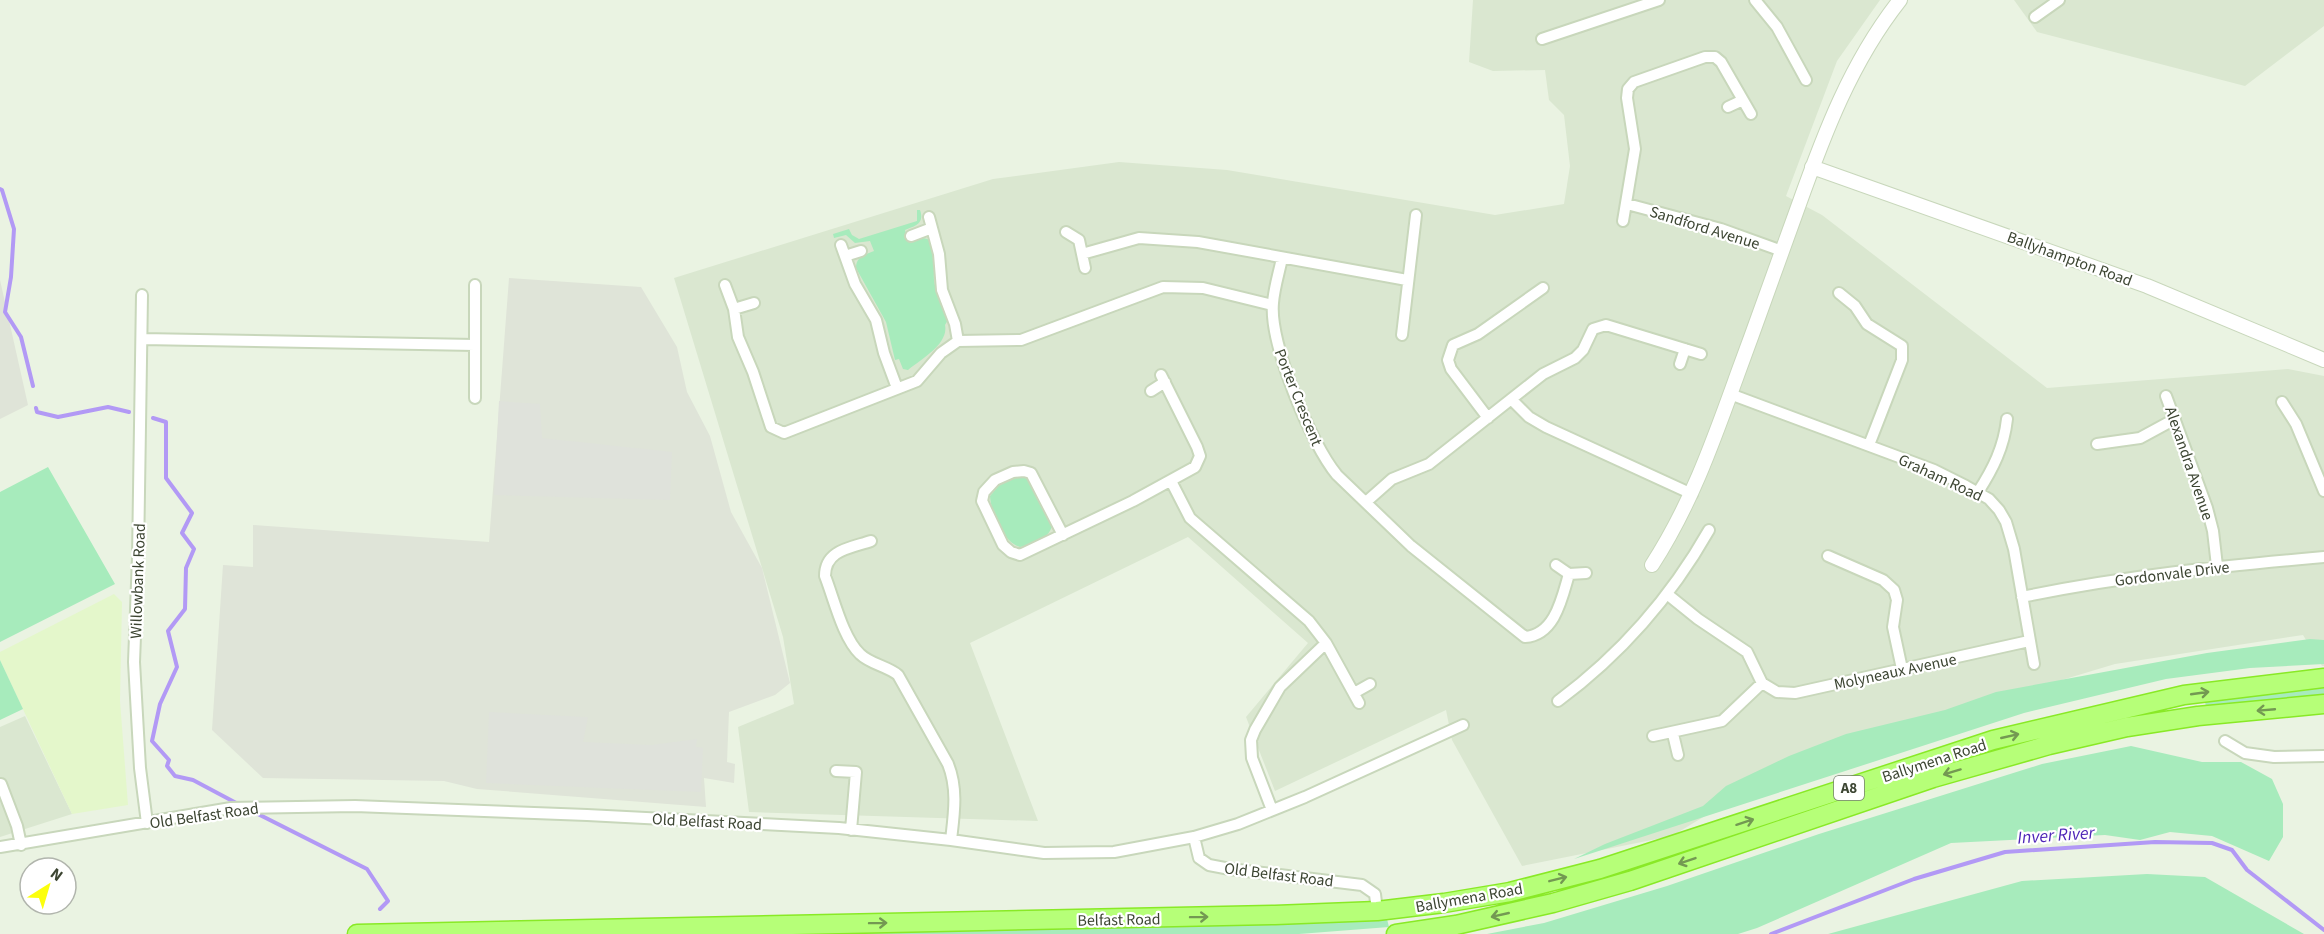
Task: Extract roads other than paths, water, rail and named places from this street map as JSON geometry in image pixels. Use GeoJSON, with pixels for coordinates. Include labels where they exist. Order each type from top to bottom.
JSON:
{"type":"FeatureCollection","features":[{"type":"Feature","properties":{"kind":"highway","name":"Ballymena Road"},"geometry":{"type":"LineString","coordinates":[[1377,911],[1510,892],[1600,869],[1993,740],[2184,695],[2324,678]]}},
{"type":"Feature","properties":{"kind":"highway","name":"Ballymena Road"},"geometry":{"type":"LineString","coordinates":[[1396,934],[1456,925],[1586,894],[1933,778],[2049,745],[2127,727],[2198,716],[2324,704]]}},
{"type":"Feature","properties":{"kind":"highway","name":"Belfast Road"},"geometry":{"type":"LineString","coordinates":[[357,934],[1377,911]]}},
{"type":"Feature","properties":{"kind":"street"},"geometry":{"type":"LineString","coordinates":[[1542,39],[1659,0]]}},
{"type":"Feature","properties":{"kind":"street"},"geometry":{"type":"LineString","coordinates":[[1755,0],[1776,27],[1806,80]]}},
{"type":"Feature","properties":{"kind":"street"},"geometry":{"type":"LineString","coordinates":[[1652,565],[1675,528],[1692,494],[1812,167],[1844,89],[1860,59],[1900,0]]}},
{"type":"Feature","properties":{"kind":"street"},"geometry":{"type":"LineString","coordinates":[[2035,17],[2059,0]]}},
{"type":"Feature","properties":{"kind":"street","name":"Sandford Avenue"},"geometry":{"type":"LineString","coordinates":[[1623,221],[1635,149],[1627,96],[1634,82],[1712,56],[1720,60],[1752,114]]}},
{"type":"Feature","properties":{"kind":"street"},"geometry":{"type":"LineString","coordinates":[[1728,107],[1743,100]]}},
{"type":"Feature","properties":{"kind":"street","name":"Ballyhampton Road"},"geometry":{"type":"LineString","coordinates":[[1812,167],[2147,286],[2324,360]]}},
{"type":"Feature","properties":{"kind":"street","name":"Sandford Avenue"},"geometry":{"type":"LineString","coordinates":[[1627,204],[1721,229],[1782,251]]}},
{"type":"Feature","properties":{"kind":"street"},"geometry":{"type":"LineString","coordinates":[[1402,334],[1416,215]]}},
{"type":"Feature","properties":{"kind":"street"},"geometry":{"type":"LineString","coordinates":[[929,217],[939,254],[942,291],[955,324],[958,342]]}},
{"type":"Feature","properties":{"kind":"street"},"geometry":{"type":"LineString","coordinates":[[911,236],[932,228]]}},
{"type":"Feature","properties":{"kind":"street"},"geometry":{"type":"LineString","coordinates":[[1066,232],[1079,240],[1085,268]]}},
{"type":"Feature","properties":{"kind":"street"},"geometry":{"type":"LineString","coordinates":[[1082,254],[1138,238],[1198,242],[1407,280]]}},
{"type":"Feature","properties":{"kind":"street"},"geometry":{"type":"LineString","coordinates":[[841,245],[855,284],[876,320],[884,353],[897,388]]}},
{"type":"Feature","properties":{"kind":"street"},"geometry":{"type":"LineString","coordinates":[[845,256],[861,251]]}},
{"type":"Feature","properties":{"kind":"street","name":"Porter Crescent"},"geometry":{"type":"LineString","coordinates":[[1282,258],[1272,305],[1279,355],[1328,465],[1411,546],[1525,637],[1535,636],[1543,631],[1557,613],[1569,574]]}},
{"type":"Feature","properties":{"kind":"street"},"geometry":{"type":"LineString","coordinates":[[475,285],[475,398]]}},
{"type":"Feature","properties":{"kind":"street"},"geometry":{"type":"LineString","coordinates":[[725,285],[734,309],[738,337],[753,372],[771,428],[784,433],[917,381],[941,353],[958,342],[1021,340],[1163,287],[1203,288],[1272,305]]}},
{"type":"Feature","properties":{"kind":"street"},"geometry":{"type":"LineString","coordinates":[[1488,418],[1451,369],[1449,353],[1453,345],[1478,334],[1543,288]]}},
{"type":"Feature","properties":{"kind":"street"},"geometry":{"type":"LineString","coordinates":[[1839,293],[1855,306],[1867,324],[1902,346],[1902,360],[1869,445]]}},
{"type":"Feature","properties":{"kind":"street","name":"Willowbank Road"},"geometry":{"type":"LineString","coordinates":[[142,295],[135,694],[140,768],[147,823]]}},
{"type":"Feature","properties":{"kind":"street"},"geometry":{"type":"LineString","coordinates":[[734,309],[754,303]]}},
{"type":"Feature","properties":{"kind":"street"},"geometry":{"type":"LineString","coordinates":[[1366,502],[1383,485],[1429,464],[1543,374],[1575,358],[1593,329],[1599,326],[1606,325],[1701,354]]}},
{"type":"Feature","properties":{"kind":"street"},"geometry":{"type":"LineString","coordinates":[[142,339],[475,345]]}},
{"type":"Feature","properties":{"kind":"street"},"geometry":{"type":"LineString","coordinates":[[1680,364],[1685,349]]}},
{"type":"Feature","properties":{"kind":"street"},"geometry":{"type":"LineString","coordinates":[[1064,535],[1031,473],[1013,472],[995,480],[984,492],[982,501],[1003,545],[1011,552],[1020,555],[1064,535],[1195,467],[1200,456],[1197,447],[1163,378],[1150,391]]}},
{"type":"Feature","properties":{"kind":"street","name":"Graham Road"},"geometry":{"type":"LineString","coordinates":[[1730,394],[1934,470],[1978,492],[1999,510],[2009,530],[2034,664]]}},
{"type":"Feature","properties":{"kind":"street","name":"Alexandra Avenue"},"geometry":{"type":"LineString","coordinates":[[2166,396],[2211,519],[2217,566]]}},
{"type":"Feature","properties":{"kind":"street"},"geometry":{"type":"LineString","coordinates":[[1512,400],[1529,417],[1546,427],[1692,494]]}},
{"type":"Feature","properties":{"kind":"street"},"geometry":{"type":"LineString","coordinates":[[2282,402],[2296,424],[2324,491]]}},
{"type":"Feature","properties":{"kind":"street"},"geometry":{"type":"LineString","coordinates":[[1978,492],[2003,442],[2007,419]]}},
{"type":"Feature","properties":{"kind":"street"},"geometry":{"type":"LineString","coordinates":[[2097,444],[2140,438],[2175,419]]}},
{"type":"Feature","properties":{"kind":"street"},"geometry":{"type":"LineString","coordinates":[[1171,481],[1190,518],[1309,621],[1326,643],[1356,698],[1370,684]]}},
{"type":"Feature","properties":{"kind":"street"},"geometry":{"type":"LineString","coordinates":[[1558,701],[1628,640],[1690,563],[1709,530]]}},
{"type":"Feature","properties":{"kind":"street"},"geometry":{"type":"LineString","coordinates":[[872,541],[832,555],[825,565],[825,576],[850,643],[862,656],[898,675],[948,764],[956,793],[951,840]]}},
{"type":"Feature","properties":{"kind":"street"},"geometry":{"type":"LineString","coordinates":[[1828,556],[1883,580],[1894,590],[1897,600],[1893,627],[1902,669]]}},
{"type":"Feature","properties":{"kind":"street","name":"Gordonvale Drive"},"geometry":{"type":"LineString","coordinates":[[2022,597],[2085,584],[2217,566],[2324,557]]}},
{"type":"Feature","properties":{"kind":"street"},"geometry":{"type":"LineString","coordinates":[[1556,565],[1569,574],[1586,573]]}},
{"type":"Feature","properties":{"kind":"street"},"geometry":{"type":"LineString","coordinates":[[1653,736],[1673,734],[1722,721],[1762,683],[1747,652],[1698,619],[1667,594]]}},
{"type":"Feature","properties":{"kind":"street","name":"Molyneaux Avenue"},"geometry":{"type":"LineString","coordinates":[[1762,683],[1777,692],[1795,693],[2029,641]]}},
{"type":"Feature","properties":{"kind":"street"},"geometry":{"type":"LineString","coordinates":[[1272,810],[1252,758],[1251,740],[1280,687],[1326,643]]}},
{"type":"Feature","properties":{"kind":"street"},"geometry":{"type":"LineString","coordinates":[[1569,693],[1575,702]]}},
{"type":"Feature","properties":{"kind":"street"},"geometry":{"type":"LineString","coordinates":[[1194,837],[1238,824],[1272,810],[1463,725]]}},
{"type":"Feature","properties":{"kind":"street"},"geometry":{"type":"LineString","coordinates":[[1673,734],[1678,755]]}},
{"type":"Feature","properties":{"kind":"street"},"geometry":{"type":"LineString","coordinates":[[2225,741],[2245,753],[2274,757],[2324,756]]}},
{"type":"Feature","properties":{"kind":"street"},"geometry":{"type":"LineString","coordinates":[[836,771],[856,772],[851,830]]}},
{"type":"Feature","properties":{"kind":"street"},"geometry":{"type":"LineString","coordinates":[[1,784],[17,826],[21,845]]}},
{"type":"Feature","properties":{"kind":"street","name":"Old Belfast Road"},"geometry":{"type":"LineString","coordinates":[[0,847],[231,808],[255,806],[430,808],[851,830],[951,840],[1044,853],[1114,852],[1194,837],[1199,858],[1209,865],[1362,885],[1375,894],[1377,911]]}},
{"type":"Feature","properties":{"kind":"waterway"},"geometry":{"type":"LineString","coordinates":[[0,189],[14,229],[11,277],[5,312],[21,337],[33,386]]}},
{"type":"Feature","properties":{"kind":"waterway"},"geometry":{"type":"LineString","coordinates":[[36,408],[37,412],[58,417],[108,407],[129,412]]}},
{"type":"Feature","properties":{"kind":"waterway"},"geometry":{"type":"LineString","coordinates":[[153,418],[166,422],[166,478],[192,513],[182,533],[194,549],[186,568],[185,609],[168,631],[177,667],[160,704],[152,741],[169,760],[167,766],[175,776],[193,780],[240,805]]}},
{"type":"Feature","properties":{"kind":"waterway"},"geometry":{"type":"LineString","coordinates":[[252,811],[367,869],[388,901],[380,909]]}},
{"type":"Feature","properties":{"kind":"waterway","name":"Inver River"},"geometry":{"type":"LineString","coordinates":[[1771,934],[1914,879],[2005,852],[2155,842],[2212,843],[2232,850],[2247,870],[2324,930]]}}]}
